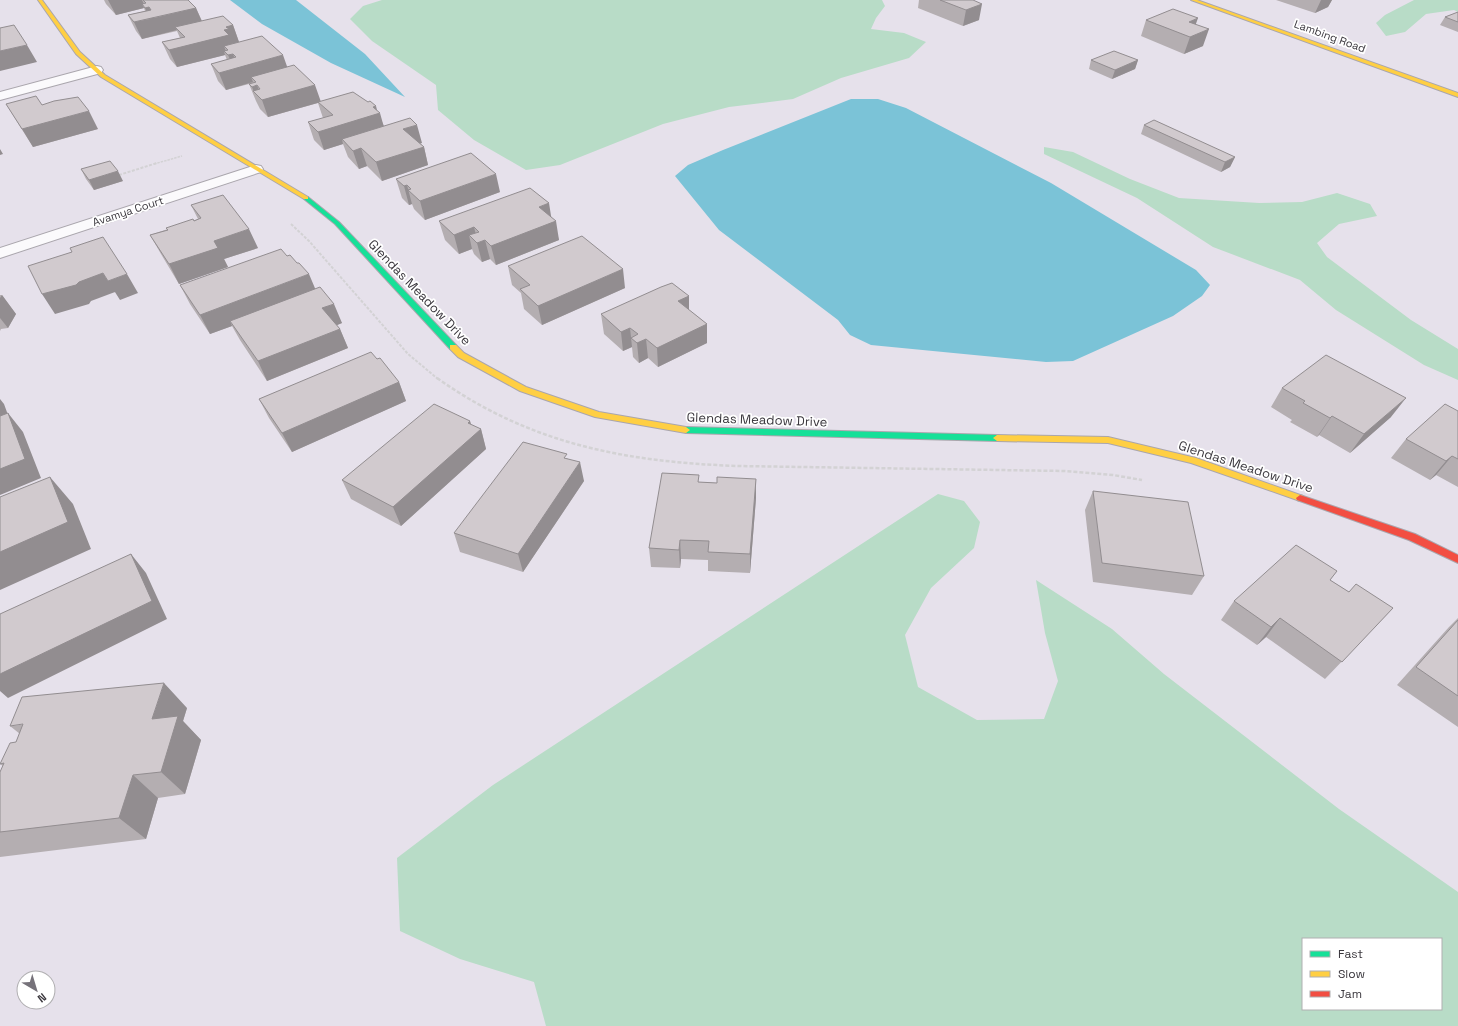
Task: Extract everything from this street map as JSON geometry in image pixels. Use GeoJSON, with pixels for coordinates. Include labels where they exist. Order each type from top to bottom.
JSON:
{"type":"FeatureCollection","features":[{"type":"Feature","properties":{"kind":"street","name":"Glendas Meadow Drive"},"geometry":{"type":"LineString","coordinates":[[40,0],[78,53],[104,76],[256,169],[305,197],[337,223],[461,355],[523,389],[598,415],[690,431],[1108,440],[1193,460],[1412,537],[1458,559]]}},
{"type":"Feature","properties":{"kind":"street","name":"Lambing Road"},"geometry":{"type":"LineString","coordinates":[[1193,0],[1458,95]]}},
{"type":"Feature","properties":{"kind":"street"},"geometry":{"type":"LineString","coordinates":[[0,96],[97,70]]}},
{"type":"Feature","properties":{"kind":"street","name":"Avamya Court"},"geometry":{"type":"LineString","coordinates":[[0,254],[256,169]]}},
{"type":"Feature","properties":{"kind":"path"},"geometry":{"type":"LineString","coordinates":[[119,176],[186,154],[180,150]]}},
{"type":"Feature","properties":{"kind":"path"},"geometry":{"type":"LineString","coordinates":[[288,221],[310,241],[422,368],[442,384],[472,402],[501,418],[539,434],[595,449],[642,459],[717,466],[1064,471],[1113,475],[1143,480]]}},
{"type":"Feature","properties":{"kind":"green space"},"geometry":{"type":"Polygon","coordinates":[[[382,0],[882,0],[885,6],[876,18],[871,29],[904,33],[926,42],[909,58],[841,78],[793,99],[729,107],[663,124],[560,165],[526,170],[474,140],[438,110],[436,85],[372,41],[350,19],[363,6],[382,0]]]}},
{"type":"Feature","properties":{"kind":"green space"},"geometry":{"type":"Polygon","coordinates":[[[1414,0],[1458,0],[1458,12],[1454,10],[1426,14],[1405,32],[1386,36],[1376,23],[1385,15],[1414,0]]]}},
{"type":"Feature","properties":{"kind":"green space"},"geometry":{"type":"Polygon","coordinates":[[[1044,147],[1073,152],[1130,179],[1179,198],[1259,203],[1302,202],[1337,193],[1370,204],[1377,216],[1339,224],[1317,243],[1327,257],[1411,320],[1458,349],[1458,380],[1424,365],[1336,310],[1300,280],[1213,247],[1137,198],[1044,154],[1044,147]]]}},
{"type":"Feature","properties":{"kind":"green space"},"geometry":{"type":"Polygon","coordinates":[[[938,494],[964,501],[980,522],[974,548],[931,588],[905,635],[918,687],[977,720],[1044,719],[1058,681],[1045,633],[1036,580],[1112,629],[1164,674],[1339,809],[1458,892],[1458,1026],[546,1026],[534,982],[460,959],[400,931],[397,858],[493,785],[938,494]]]}},
{"type":"Feature","properties":{"kind":"water"},"geometry":{"type":"Polygon","coordinates":[[[230,0],[296,0],[365,54],[405,97],[331,63],[262,24],[230,0]]]}},
{"type":"Feature","properties":{"kind":"water"},"geometry":{"type":"Polygon","coordinates":[[[851,99],[878,99],[906,108],[1051,183],[1196,270],[1210,285],[1202,296],[1173,316],[1073,361],[1046,362],[871,345],[850,335],[838,320],[719,230],[675,176],[688,165],[851,99]]]}},
{"type":"Feature","properties":{"kind":"building"},"geometry":{"type":"Polygon","coordinates":[[[143,0],[188,0],[196,8],[134,22],[128,15],[151,10],[149,7],[145,8],[142,4],[146,3],[143,0]]]}},
{"type":"Feature","properties":{"kind":"building"},"geometry":{"type":"Polygon","coordinates":[[[940,0],[973,0],[982,4],[966,10],[940,0]]]}},
{"type":"Feature","properties":{"kind":"building"},"geometry":{"type":"Polygon","coordinates":[[[1173,9],[1198,18],[1189,22],[1209,29],[1190,37],[1146,20],[1173,9]]]}},
{"type":"Feature","properties":{"kind":"building"},"geometry":{"type":"Polygon","coordinates":[[[1458,12],[1458,22],[1445,17],[1458,12]]]}},
{"type":"Feature","properties":{"kind":"building"},"geometry":{"type":"Polygon","coordinates":[[[223,16],[233,25],[226,27],[229,29],[224,30],[229,35],[169,50],[162,42],[185,37],[175,27],[223,16]]]}},
{"type":"Feature","properties":{"kind":"building"},"geometry":{"type":"Polygon","coordinates":[[[14,25],[27,45],[0,51],[0,28],[14,25]]]}},
{"type":"Feature","properties":{"kind":"building"},"geometry":{"type":"Polygon","coordinates":[[[262,36],[283,55],[219,73],[211,64],[236,57],[233,54],[228,55],[224,51],[228,50],[224,46],[262,36]]]}},
{"type":"Feature","properties":{"kind":"building"},"geometry":{"type":"Polygon","coordinates":[[[1114,51],[1138,60],[1115,70],[1091,60],[1114,51]]]}},
{"type":"Feature","properties":{"kind":"building"},"geometry":{"type":"Polygon","coordinates":[[[294,65],[315,85],[262,100],[253,91],[260,89],[257,85],[252,87],[249,84],[256,82],[251,77],[294,65]]]}},
{"type":"Feature","properties":{"kind":"building"},"geometry":{"type":"Polygon","coordinates":[[[353,92],[368,102],[370,101],[376,106],[373,107],[380,113],[318,132],[308,122],[333,115],[318,102],[353,92]]]}},
{"type":"Feature","properties":{"kind":"building"},"geometry":{"type":"Polygon","coordinates":[[[36,96],[42,105],[54,101],[78,97],[89,111],[22,129],[6,104],[36,96]]]}},
{"type":"Feature","properties":{"kind":"building"},"geometry":{"type":"Polygon","coordinates":[[[410,118],[417,125],[403,129],[424,147],[376,162],[361,148],[353,151],[342,139],[410,118]]]}},
{"type":"Feature","properties":{"kind":"building"},"geometry":{"type":"Polygon","coordinates":[[[1154,120],[1235,157],[1225,162],[1144,125],[1154,120]]]}},
{"type":"Feature","properties":{"kind":"building"},"geometry":{"type":"Polygon","coordinates":[[[471,153],[496,174],[420,201],[408,190],[411,189],[407,185],[404,186],[396,179],[471,153]]]}},
{"type":"Feature","properties":{"kind":"building"},"geometry":{"type":"Polygon","coordinates":[[[110,161],[118,171],[89,180],[81,169],[110,161]]]}},
{"type":"Feature","properties":{"kind":"building"},"geometry":{"type":"Polygon","coordinates":[[[530,188],[549,203],[539,207],[556,221],[491,246],[485,240],[477,243],[469,235],[479,232],[474,227],[454,235],[439,221],[530,188]]]}},
{"type":"Feature","properties":{"kind":"building"},"geometry":{"type":"Polygon","coordinates":[[[223,195],[249,229],[214,241],[218,248],[169,264],[150,235],[168,230],[166,228],[193,219],[194,221],[201,218],[191,205],[223,195]]]}},
{"type":"Feature","properties":{"kind":"building"},"geometry":{"type":"Polygon","coordinates":[[[582,236],[623,269],[538,306],[520,289],[530,285],[508,266],[582,236]]]}},
{"type":"Feature","properties":{"kind":"building"},"geometry":{"type":"Polygon","coordinates":[[[103,237],[127,274],[108,281],[103,273],[79,282],[76,285],[42,294],[28,266],[72,252],[70,248],[103,237]]]}},
{"type":"Feature","properties":{"kind":"building"},"geometry":{"type":"Polygon","coordinates":[[[281,249],[287,256],[290,255],[297,263],[299,263],[309,274],[200,315],[180,285],[281,249]]]}},
{"type":"Feature","properties":{"kind":"building"},"geometry":{"type":"Polygon","coordinates":[[[672,283],[689,296],[678,301],[707,324],[657,348],[646,339],[637,343],[631,338],[638,334],[630,328],[621,332],[601,314],[661,287],[672,283]]]}},
{"type":"Feature","properties":{"kind":"building"},"geometry":{"type":"Polygon","coordinates":[[[320,287],[334,304],[322,308],[340,329],[258,361],[230,321],[320,287]]]}},
{"type":"Feature","properties":{"kind":"building"},"geometry":{"type":"Polygon","coordinates":[[[371,352],[377,359],[380,358],[399,382],[282,433],[259,399],[371,352]]]}},
{"type":"Feature","properties":{"kind":"building"},"geometry":{"type":"Polygon","coordinates":[[[1326,355],[1406,398],[1364,434],[1332,416],[1330,418],[1303,403],[1305,401],[1282,388],[1326,355]]]}},
{"type":"Feature","properties":{"kind":"building"},"geometry":{"type":"Polygon","coordinates":[[[434,404],[470,421],[468,423],[481,429],[393,507],[342,480],[434,404]]]}},
{"type":"Feature","properties":{"kind":"building"},"geometry":{"type":"Polygon","coordinates":[[[1445,404],[1458,411],[1458,459],[1452,456],[1446,461],[1406,439],[1445,404]]]}},
{"type":"Feature","properties":{"kind":"building"},"geometry":{"type":"Polygon","coordinates":[[[8,413],[25,459],[0,469],[0,416],[8,413]]]}},
{"type":"Feature","properties":{"kind":"building"},"geometry":{"type":"Polygon","coordinates":[[[523,442],[567,454],[564,458],[580,462],[518,554],[454,533],[523,442]]]}},
{"type":"Feature","properties":{"kind":"building"},"geometry":{"type":"Polygon","coordinates":[[[662,473],[699,475],[698,482],[717,483],[717,477],[756,479],[750,554],[708,552],[709,541],[680,540],[679,550],[649,548],[662,473]]]}},
{"type":"Feature","properties":{"kind":"building"},"geometry":{"type":"Polygon","coordinates":[[[50,477],[68,522],[0,552],[0,497],[50,477]]]}},
{"type":"Feature","properties":{"kind":"building"},"geometry":{"type":"Polygon","coordinates":[[[1093,491],[1188,502],[1204,576],[1102,563],[1093,491]]]}},
{"type":"Feature","properties":{"kind":"building"},"geometry":{"type":"Polygon","coordinates":[[[1296,545],[1337,571],[1330,580],[1349,592],[1356,584],[1393,608],[1342,662],[1280,618],[1271,627],[1234,601],[1296,545]]]}},
{"type":"Feature","properties":{"kind":"building"},"geometry":{"type":"Polygon","coordinates":[[[131,554],[152,601],[0,674],[0,614],[131,554]]]}},
{"type":"Feature","properties":{"kind":"building"},"geometry":{"type":"Polygon","coordinates":[[[1458,620],[1458,696],[1416,667],[1458,620]]]}},
{"type":"Feature","properties":{"kind":"building"},"geometry":{"type":"Polygon","coordinates":[[[164,683],[152,719],[178,716],[161,772],[133,775],[119,818],[0,832],[0,772],[4,763],[0,764],[10,743],[16,742],[23,724],[10,726],[22,697],[164,683]]]}},
{"type":"Feature","properties":{"kind":"traffic: fast"},"geometry":{"type":"LineString","coordinates":[[306,198],[337,223],[453,347]]}},
{"type":"Feature","properties":{"kind":"traffic: fast"},"geometry":{"type":"LineString","coordinates":[[686,430],[997,438]]}},
{"type":"Feature","properties":{"kind":"traffic: slow"},"geometry":{"type":"LineString","coordinates":[[40,0],[78,53],[103,76],[306,198]]}},
{"type":"Feature","properties":{"kind":"traffic: slow"},"geometry":{"type":"LineString","coordinates":[[1193,0],[1458,95]]}},
{"type":"Feature","properties":{"kind":"traffic: slow"},"geometry":{"type":"LineString","coordinates":[[453,347],[461,355],[523,389],[598,415],[686,430]]}},
{"type":"Feature","properties":{"kind":"traffic: slow"},"geometry":{"type":"LineString","coordinates":[[997,438],[1108,440],[1193,460],[1300,498]]}},
{"type":"Feature","properties":{"kind":"traffic: jam"},"geometry":{"type":"LineString","coordinates":[[1300,498],[1412,537],[1458,559]]}}]}
